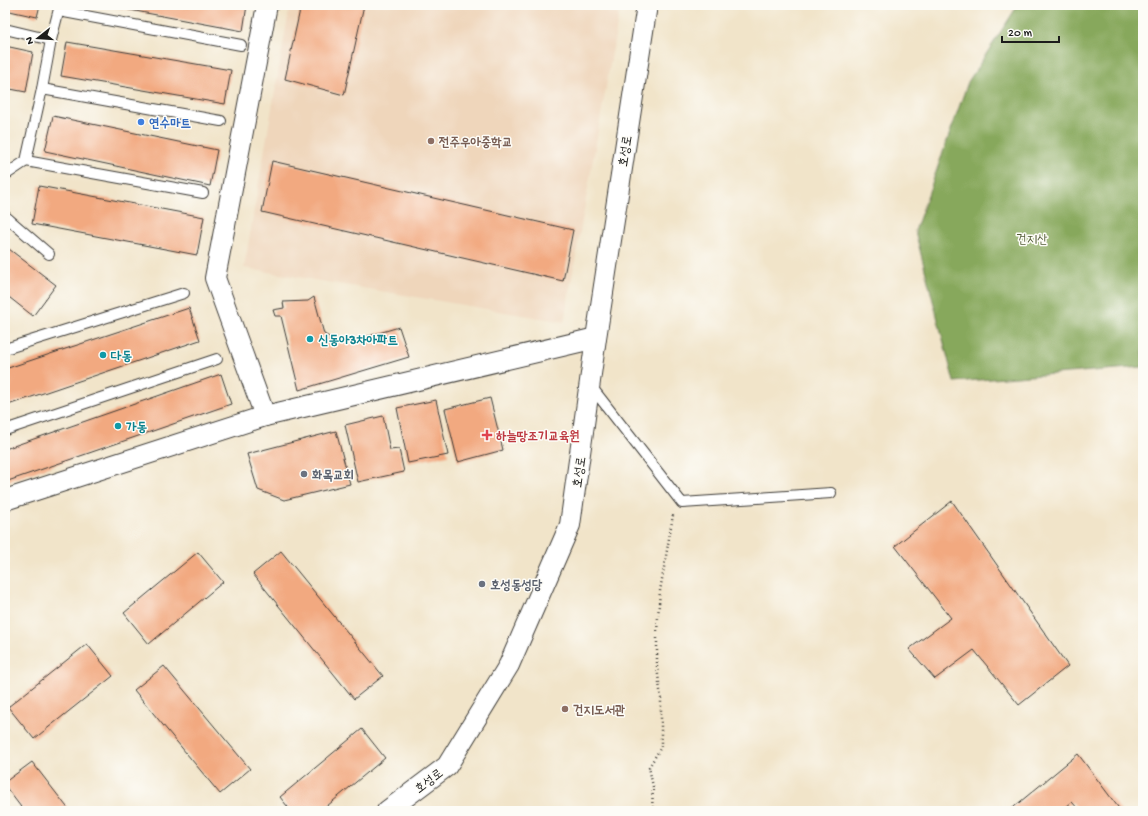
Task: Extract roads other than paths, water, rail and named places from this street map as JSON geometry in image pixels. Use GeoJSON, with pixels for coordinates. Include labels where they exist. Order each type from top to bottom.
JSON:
{"type":"FeatureCollection","features":[{"type":"Feature","properties":{"kind":"street"},"geometry":{"type":"LineString","coordinates":[[265,416],[214,278],[267,5]]}},
{"type":"Feature","properties":{"kind":"street","name":"호성로"},"geometry":{"type":"LineString","coordinates":[[387,811],[447,766],[509,665],[570,525],[596,338],[647,5]]}},
{"type":"Feature","properties":{"kind":"street"},"geometry":{"type":"LineString","coordinates":[[5,500],[265,416],[596,338]]}},
{"type":"Feature","properties":{"kind":"lane"},"geometry":{"type":"LineString","coordinates":[[5,175],[26,161],[51,40],[60,8],[241,45]]}},
{"type":"Feature","properties":{"kind":"lane"},"geometry":{"type":"LineString","coordinates":[[5,29],[51,40]]}},
{"type":"Feature","properties":{"kind":"lane"},"geometry":{"type":"LineString","coordinates":[[42,89],[221,121]]}},
{"type":"Feature","properties":{"kind":"lane"},"geometry":{"type":"LineString","coordinates":[[26,161],[203,193]]}},
{"type":"Feature","properties":{"kind":"lane"},"geometry":{"type":"LineString","coordinates":[[5,216],[49,254]]}},
{"type":"Feature","properties":{"kind":"lane"},"geometry":{"type":"LineString","coordinates":[[6,347],[184,293]]}},
{"type":"Feature","properties":{"kind":"lane"},"geometry":{"type":"LineString","coordinates":[[5,430],[217,359]]}},
{"type":"Feature","properties":{"kind":"lane"},"geometry":{"type":"LineString","coordinates":[[590,385],[682,503],[831,493]]}},
{"type":"Feature","properties":{"kind":"place","name":"연수마트"},"geometry":{"type":"Point","coordinates":[141,122]}},
{"type":"Feature","properties":{"kind":"place","name":"전주우아중학교"},"geometry":{"type":"Point","coordinates":[431,141]}},
{"type":"Feature","properties":{"kind":"place","name":"신동아3차아파트"},"geometry":{"type":"Point","coordinates":[310,339]}},
{"type":"Feature","properties":{"kind":"place","name":"다동"},"geometry":{"type":"Point","coordinates":[103,355]}},
{"type":"Feature","properties":{"kind":"place","name":"가동"},"geometry":{"type":"Point","coordinates":[118,426]}},
{"type":"Feature","properties":{"kind":"place","name":"하늘땅조기교육원"},"geometry":{"type":"Point","coordinates":[487,435]}},
{"type":"Feature","properties":{"kind":"place","name":"화목교회"},"geometry":{"type":"Point","coordinates":[304,474]}},
{"type":"Feature","properties":{"kind":"place","name":"호성동성당"},"geometry":{"type":"Point","coordinates":[482,584]}},
{"type":"Feature","properties":{"kind":"place","name":"건지도서관"},"geometry":{"type":"Point","coordinates":[565,709]}},
{"type":"Feature","properties":{"kind":"park label","name":"건지산"},"geometry":{"type":"Point","coordinates":[1032,238]}}]}
